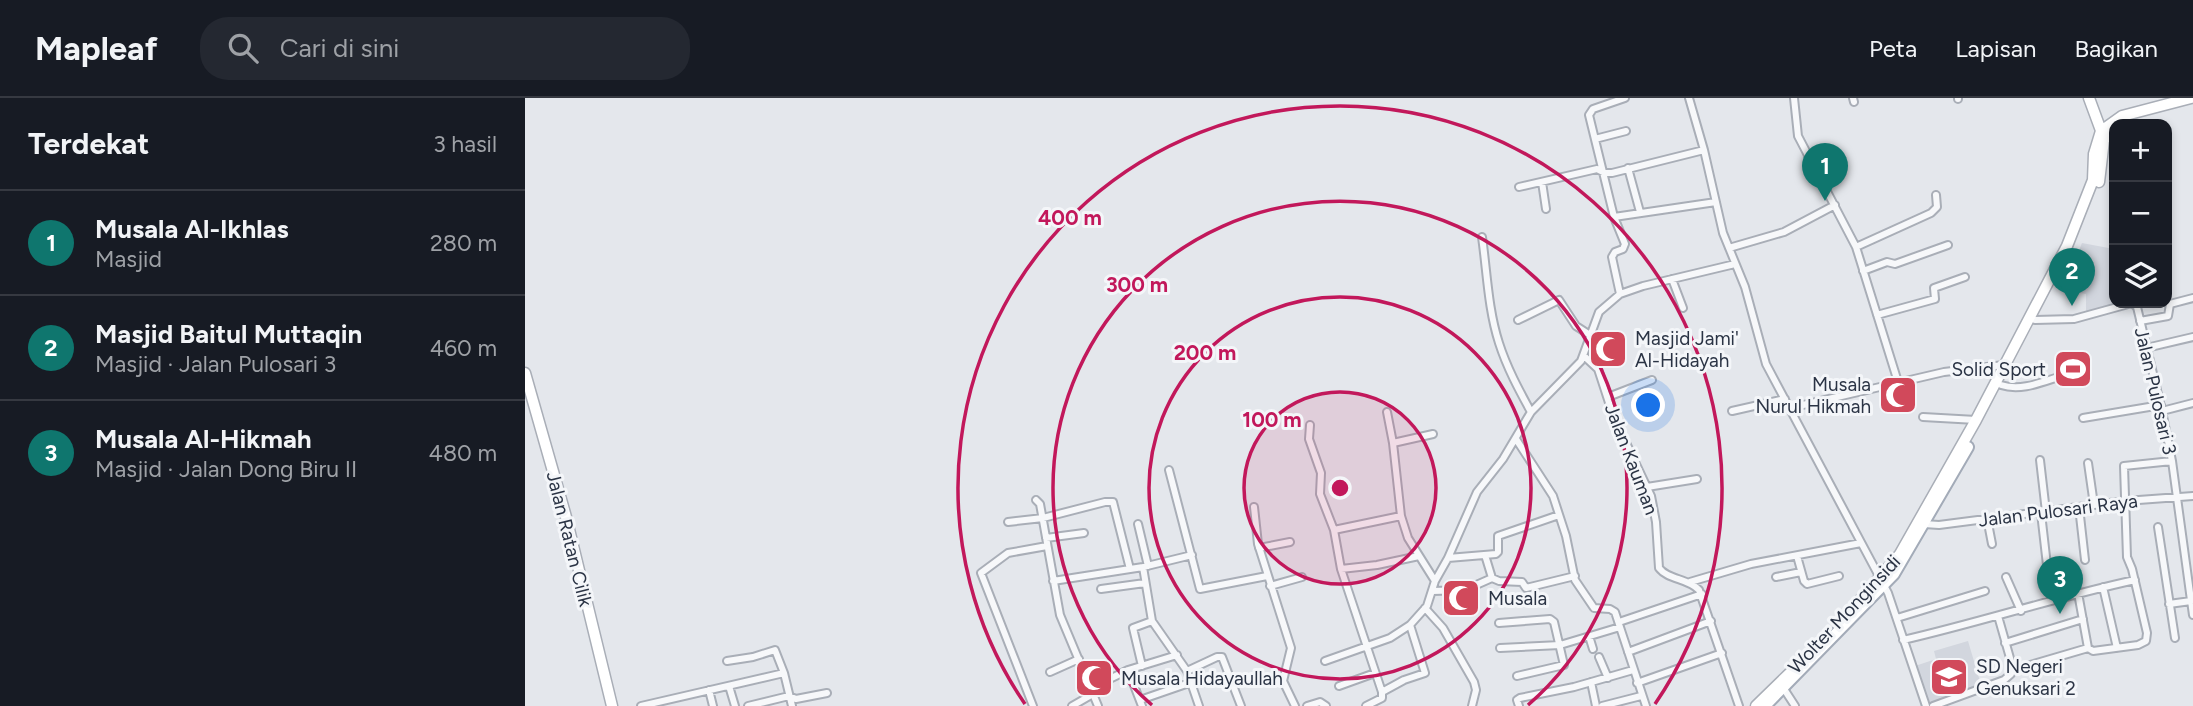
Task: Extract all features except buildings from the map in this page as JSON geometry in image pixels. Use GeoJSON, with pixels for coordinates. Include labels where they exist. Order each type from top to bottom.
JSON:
{"type":"FeatureCollection","features":[{"type":"Feature","properties":{"kind":"main road"},"geometry":{"type":"LineString","coordinates":[[1966,444],[2001,385],[2072,250],[2094,199],[2100,179],[2102,135],[2089,98]]}},
{"type":"Feature","properties":{"kind":"main road"},"geometry":{"type":"LineString","coordinates":[[1966,444],[1976,419],[2078,222],[2093,180],[2094,154],[2102,135],[2122,116],[2157,102],[2191,98]]}},
{"type":"Feature","properties":{"kind":"main road"},"geometry":{"type":"LineString","coordinates":[[2138,119],[2193,104]]}},
{"type":"Feature","properties":{"kind":"main road"},"geometry":{"type":"LineString","coordinates":[[2102,135],[2109,131]]}},
{"type":"Feature","properties":{"kind":"main road","name":"Jalan Ratan Cilik"},"geometry":{"type":"LineString","coordinates":[[525,373],[566,517],[612,706]]}},
{"type":"Feature","properties":{"kind":"main road","name":"Wolter Monginsidi"},"geometry":{"type":"LineString","coordinates":[[1756,706],[1882,582],[1894,574],[1966,444]]}},
{"type":"Feature","properties":{"kind":"main road","name":"Wolter Monginsidi"},"geometry":{"type":"LineString","coordinates":[[1765,706],[1784,689],[1882,582],[1966,444]]}},
{"type":"Feature","properties":{"kind":"street"},"geometry":{"type":"LineString","coordinates":[[1620,294],[1612,257],[1615,252],[1623,249],[1625,244],[1614,217],[1590,115],[1591,111],[1625,98]]}},
{"type":"Feature","properties":{"kind":"street"},"geometry":{"type":"LineString","coordinates":[[1689,98],[1729,248],[1745,287],[1766,364],[1882,582],[1926,706]]}},
{"type":"Feature","properties":{"kind":"street"},"geometry":{"type":"LineString","coordinates":[[1794,98],[1798,136],[1856,247],[1898,382]]}},
{"type":"Feature","properties":{"kind":"street"},"geometry":{"type":"LineString","coordinates":[[1595,139],[1626,131]]}},
{"type":"Feature","properties":{"kind":"street"},"geometry":{"type":"LineString","coordinates":[[1519,187],[1597,169],[1607,173],[1628,169],[1704,150]]}},
{"type":"Feature","properties":{"kind":"street"},"geometry":{"type":"LineString","coordinates":[[1628,169],[1640,212]]}},
{"type":"Feature","properties":{"kind":"street"},"geometry":{"type":"LineString","coordinates":[[1542,182],[1546,209]]}},
{"type":"Feature","properties":{"kind":"street"},"geometry":{"type":"LineString","coordinates":[[1856,247],[1931,213],[1937,207],[1935,195]]}},
{"type":"Feature","properties":{"kind":"street"},"geometry":{"type":"LineString","coordinates":[[1614,217],[1716,202]]}},
{"type":"Feature","properties":{"kind":"street"},"geometry":{"type":"LineString","coordinates":[[1729,248],[1784,232],[1835,205]]}},
{"type":"Feature","properties":{"kind":"street"},"geometry":{"type":"LineString","coordinates":[[1482,237],[1491,310],[1499,341],[1506,362],[1531,412]]}},
{"type":"Feature","properties":{"kind":"street"},"geometry":{"type":"LineString","coordinates":[[1863,271],[1887,262],[1895,264],[1948,245]]}},
{"type":"Feature","properties":{"kind":"street"},"geometry":{"type":"LineString","coordinates":[[1325,661],[1390,638],[1410,625],[1425,608],[1477,492],[1516,439],[1531,412],[1581,361],[1599,312],[1620,294],[1735,264]]}},
{"type":"Feature","properties":{"kind":"street"},"geometry":{"type":"LineString","coordinates":[[1877,315],[1935,299],[1934,288],[1965,277]]}},
{"type":"Feature","properties":{"kind":"street"},"geometry":{"type":"LineString","coordinates":[[1672,279],[1683,308]]}},
{"type":"Feature","properties":{"kind":"street"},"geometry":{"type":"LineString","coordinates":[[2140,321],[2168,316],[2170,304],[2193,298]]}},
{"type":"Feature","properties":{"kind":"street"},"geometry":{"type":"LineString","coordinates":[[1518,320],[1559,300],[1576,326],[1590,335]]}},
{"type":"Feature","properties":{"kind":"street","name":"Jalan Pulosari 3"},"geometry":{"type":"LineString","coordinates":[[2035,320],[2074,319],[2132,303],[2137,307],[2172,461],[2193,615]]}},
{"type":"Feature","properties":{"kind":"street"},"geometry":{"type":"LineString","coordinates":[[2146,348],[2193,337]]}},
{"type":"Feature","properties":{"kind":"street","name":"Jalan Kauman"},"geometry":{"type":"LineString","coordinates":[[1584,355],[1598,369],[1613,415],[1647,487],[1655,514],[1660,570],[1691,582],[1702,594],[1739,706]]}},
{"type":"Feature","properties":{"kind":"street"},"geometry":{"type":"LineString","coordinates":[[1790,408],[1944,372],[2004,365]]}},
{"type":"Feature","properties":{"kind":"street"},"geometry":{"type":"LineString","coordinates":[[2001,385],[2022,387],[2065,374]]}},
{"type":"Feature","properties":{"kind":"street"},"geometry":{"type":"LineString","coordinates":[[1608,397],[1652,380]]}},
{"type":"Feature","properties":{"kind":"street"},"geometry":{"type":"LineString","coordinates":[[1732,411],[1785,399]]}},
{"type":"Feature","properties":{"kind":"street"},"geometry":{"type":"LineString","coordinates":[[2083,418],[2193,403]]}},
{"type":"Feature","properties":{"kind":"street"},"geometry":{"type":"LineString","coordinates":[[1387,412],[1401,516],[1406,534],[1435,581]]}},
{"type":"Feature","properties":{"kind":"street"},"geometry":{"type":"LineString","coordinates":[[1923,417],[1976,419]]}},
{"type":"Feature","properties":{"kind":"street"},"geometry":{"type":"LineString","coordinates":[[1310,425],[1309,439],[1321,473],[1320,494],[1333,530],[1341,569],[1365,646],[1382,692],[1382,698],[1366,706]]}},
{"type":"Feature","properties":{"kind":"street"},"geometry":{"type":"LineString","coordinates":[[1393,443],[1433,434]]}},
{"type":"Feature","properties":{"kind":"street"},"geometry":{"type":"LineString","coordinates":[[1516,439],[1553,496],[1576,582],[1594,608],[1612,609],[1646,706]]}},
{"type":"Feature","properties":{"kind":"street"},"geometry":{"type":"LineString","coordinates":[[2040,460],[2051,600]]}},
{"type":"Feature","properties":{"kind":"street"},"geometry":{"type":"LineString","coordinates":[[2078,593],[2088,648],[2093,652],[2143,644],[2146,641],[2147,634],[2127,557],[2123,467],[2172,461]]}},
{"type":"Feature","properties":{"kind":"street"},"geometry":{"type":"LineString","coordinates":[[2088,463],[2094,505]]}},
{"type":"Feature","properties":{"kind":"street"},"geometry":{"type":"LineString","coordinates":[[1169,470],[1200,589],[1267,576]]}},
{"type":"Feature","properties":{"kind":"street"},"geometry":{"type":"LineString","coordinates":[[1647,487],[1697,479]]}},
{"type":"Feature","properties":{"kind":"street","name":"Jalan Pulosari Raya"},"geometry":{"type":"LineString","coordinates":[[1924,524],[1939,525],[2125,501],[2193,496]]}},
{"type":"Feature","properties":{"kind":"street"},"geometry":{"type":"LineString","coordinates":[[1037,500],[1043,518],[1060,615],[1098,706]]}},
{"type":"Feature","properties":{"kind":"street"},"geometry":{"type":"LineString","coordinates":[[1008,522],[1043,518],[1113,502],[1130,569]]}},
{"type":"Feature","properties":{"kind":"street"},"geometry":{"type":"LineString","coordinates":[[1254,507],[1259,548],[1291,648],[1283,681],[1295,706]]}},
{"type":"Feature","properties":{"kind":"street"},"geometry":{"type":"LineString","coordinates":[[2079,507],[2085,560]]}},
{"type":"Feature","properties":{"kind":"street"},"geometry":{"type":"LineString","coordinates":[[1448,558],[1497,553],[1499,535],[1559,515]]}},
{"type":"Feature","properties":{"kind":"street"},"geometry":{"type":"LineString","coordinates":[[1333,530],[1401,516]]}},
{"type":"Feature","properties":{"kind":"street"},"geometry":{"type":"LineString","coordinates":[[1987,518],[1992,544]]}},
{"type":"Feature","properties":{"kind":"street"},"geometry":{"type":"LineString","coordinates":[[1138,524],[1152,621],[1187,671],[1199,706]]}},
{"type":"Feature","properties":{"kind":"street"},"geometry":{"type":"LineString","coordinates":[[2158,527],[2175,638]]}},
{"type":"Feature","properties":{"kind":"street"},"geometry":{"type":"LineString","coordinates":[[1046,538],[1084,533]]}},
{"type":"Feature","properties":{"kind":"street"},"geometry":{"type":"LineString","coordinates":[[1259,548],[1290,542]]}},
{"type":"Feature","properties":{"kind":"street"},"geometry":{"type":"LineString","coordinates":[[1691,582],[1751,564],[1861,543]]}},
{"type":"Feature","properties":{"kind":"street"},"geometry":{"type":"LineString","coordinates":[[1033,706],[981,573],[1008,553],[1047,546]]}},
{"type":"Feature","properties":{"kind":"street"},"geometry":{"type":"LineString","coordinates":[[1053,581],[1145,567],[1192,555]]}},
{"type":"Feature","properties":{"kind":"street"},"geometry":{"type":"LineString","coordinates":[[1485,555],[1492,578]]}},
{"type":"Feature","properties":{"kind":"street"},"geometry":{"type":"LineString","coordinates":[[1341,569],[1419,556]]}},
{"type":"Feature","properties":{"kind":"street"},"geometry":{"type":"LineString","coordinates":[[1797,556],[1807,584],[1839,576]]}},
{"type":"Feature","properties":{"kind":"street"},"geometry":{"type":"LineString","coordinates":[[1776,577],[1801,572]]}},
{"type":"Feature","properties":{"kind":"street"},"geometry":{"type":"LineString","coordinates":[[1433,591],[1465,590],[1492,578],[1522,582],[1526,589],[1574,576]]}},
{"type":"Feature","properties":{"kind":"street"},"geometry":{"type":"LineString","coordinates":[[1270,586],[1302,577]]}},
{"type":"Feature","properties":{"kind":"street"},"geometry":{"type":"LineString","coordinates":[[2006,577],[2021,611]]}},
{"type":"Feature","properties":{"kind":"street"},"geometry":{"type":"LineString","coordinates":[[1903,640],[2134,580]]}},
{"type":"Feature","properties":{"kind":"street"},"geometry":{"type":"LineString","coordinates":[[1101,589],[1145,583]]}},
{"type":"Feature","properties":{"kind":"street"},"geometry":{"type":"LineString","coordinates":[[2103,587],[2117,648]]}},
{"type":"Feature","properties":{"kind":"street"},"geometry":{"type":"LineString","coordinates":[[1897,618],[1985,591]]}},
{"type":"Feature","properties":{"kind":"street"},"geometry":{"type":"LineString","coordinates":[[1500,648],[1560,645],[1702,594]]}},
{"type":"Feature","properties":{"kind":"street"},"geometry":{"type":"LineString","coordinates":[[2169,604],[2191,601]]}},
{"type":"Feature","properties":{"kind":"street"},"geometry":{"type":"LineString","coordinates":[[1425,608],[1443,628],[1476,688],[1472,706]]}},
{"type":"Feature","properties":{"kind":"street"},"geometry":{"type":"LineString","coordinates":[[1998,616],[2013,670]]}},
{"type":"Feature","properties":{"kind":"street"},"geometry":{"type":"LineString","coordinates":[[1499,623],[1550,619],[1554,622],[1565,663],[1563,666],[1517,676]]}},
{"type":"Feature","properties":{"kind":"street"},"geometry":{"type":"LineString","coordinates":[[2005,643],[2083,619]]}},
{"type":"Feature","properties":{"kind":"street"},"geometry":{"type":"LineString","coordinates":[[1142,666],[1133,628],[1152,621]]}},
{"type":"Feature","properties":{"kind":"street"},"geometry":{"type":"LineString","coordinates":[[1627,652],[1711,621]]}},
{"type":"Feature","properties":{"kind":"street"},"geometry":{"type":"LineString","coordinates":[[1382,692],[1425,673],[1410,625]]}},
{"type":"Feature","properties":{"kind":"street"},"geometry":{"type":"LineString","coordinates":[[1589,636],[1593,649]]}},
{"type":"Feature","properties":{"kind":"street"},"geometry":{"type":"LineString","coordinates":[[1933,706],[2004,680],[2013,670],[2088,648]]}},
{"type":"Feature","properties":{"kind":"street"},"geometry":{"type":"LineString","coordinates":[[727,661],[753,657],[773,650],[777,653],[784,673],[792,706]]}},
{"type":"Feature","properties":{"kind":"street"},"geometry":{"type":"LineString","coordinates":[[1637,684],[1722,653]]}},
{"type":"Feature","properties":{"kind":"street"},"geometry":{"type":"LineString","coordinates":[[1072,706],[1128,670],[1177,655]]}},
{"type":"Feature","properties":{"kind":"street"},"geometry":{"type":"LineString","coordinates":[[1187,671],[1222,657],[1241,706]]}},
{"type":"Feature","properties":{"kind":"street"},"geometry":{"type":"LineString","coordinates":[[1599,657],[1608,678]]}},
{"type":"Feature","properties":{"kind":"street"},"geometry":{"type":"LineString","coordinates":[[1050,672],[1079,659]]}},
{"type":"Feature","properties":{"kind":"street"},"geometry":{"type":"LineString","coordinates":[[1128,670],[1141,703],[1192,682]]}},
{"type":"Feature","properties":{"kind":"street"},"geometry":{"type":"LineString","coordinates":[[1519,706],[1517,700],[1520,698],[1633,670]]}},
{"type":"Feature","properties":{"kind":"street"},"geometry":{"type":"LineString","coordinates":[[641,706],[784,673]]}},
{"type":"Feature","properties":{"kind":"street"},"geometry":{"type":"LineString","coordinates":[[1339,686],[1375,673]]}},
{"type":"Feature","properties":{"kind":"street"},"geometry":{"type":"LineString","coordinates":[[1591,682],[1597,706]]}},
{"type":"Feature","properties":{"kind":"street"},"geometry":{"type":"LineString","coordinates":[[729,686],[735,706]]}},
{"type":"Feature","properties":{"kind":"street"},"geometry":{"type":"LineString","coordinates":[[1784,689],[1795,706]]}},
{"type":"Feature","properties":{"kind":"street"},"geometry":{"type":"LineString","coordinates":[[709,690],[713,706]]}},
{"type":"Feature","properties":{"kind":"street"},"geometry":{"type":"LineString","coordinates":[[748,706],[789,696],[796,699],[827,693]]}},
{"type":"Feature","properties":{"kind":"street"},"geometry":{"type":"LineString","coordinates":[[1602,706],[1641,695]]}},
{"type":"Feature","properties":{"kind":"street"},"geometry":{"type":"LineString","coordinates":[[1307,706],[1320,702],[1326,706]]}},
{"type":"Feature","properties":{"kind":"shaded area"},"geometry":{"type":"Polygon","coordinates":[[[2082,243],[2109,248],[2109,307],[2086,312],[2086,294],[2080,293],[2080,283],[2066,283],[2082,243]]]}},
{"type":"Feature","properties":{"kind":"shaded area","name":"SD Negeri Genuksari 2"},"geometry":{"type":"Polygon","coordinates":[[[1968,641],[1982,688],[1928,705],[1915,666],[1936,659],[1934,651],[1968,641]]]}},
{"type":"Feature","properties":{"kind":"place","name":"Musala Al-Ikhlas"},"geometry":{"type":"Point","coordinates":[1825,201]}},
{"type":"Feature","properties":{"kind":"place","name":"Masjid Baitul Muttaqin"},"geometry":{"type":"Point","coordinates":[2072,306]}},
{"type":"Feature","properties":{"kind":"place","name":"Masjid Jami' Al-Hidayah"},"geometry":{"type":"Point","coordinates":[1608,349]}},
{"type":"Feature","properties":{"kind":"place","name":"Solid Sport"},"geometry":{"type":"Point","coordinates":[2073,369]}},
{"type":"Feature","properties":{"kind":"place","name":"Musala Nurul Hikmah"},"geometry":{"type":"Point","coordinates":[1898,395]}},
{"type":"Feature","properties":{"kind":"place","name":"Musala"},"geometry":{"type":"Point","coordinates":[1461,598]}},
{"type":"Feature","properties":{"kind":"place","name":"Musala Al-Hikmah"},"geometry":{"type":"Point","coordinates":[2060,614]}},
{"type":"Feature","properties":{"kind":"place","name":"SD Negeri Genuksari 2"},"geometry":{"type":"Point","coordinates":[1949,677]}},
{"type":"Feature","properties":{"kind":"place","name":"Musala Hidayaullah"},"geometry":{"type":"Point","coordinates":[1094,678]}}]}
